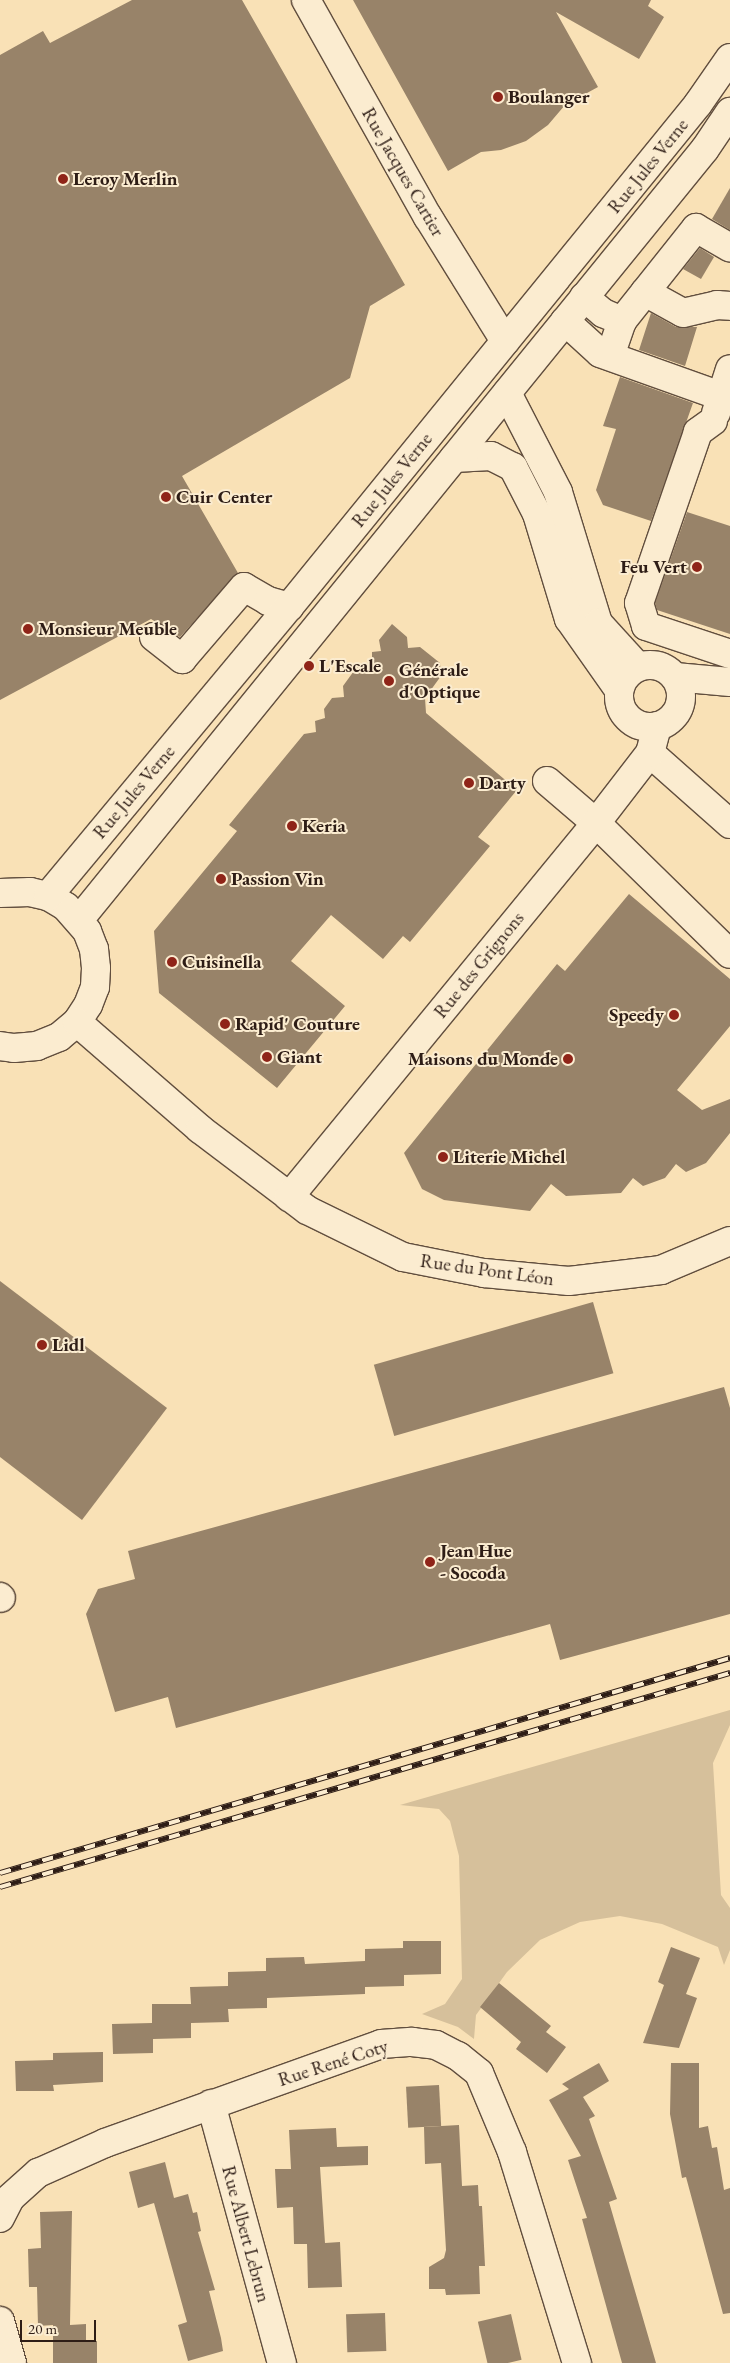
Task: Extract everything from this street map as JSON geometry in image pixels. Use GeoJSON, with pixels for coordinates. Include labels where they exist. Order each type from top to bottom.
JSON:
{"type":"FeatureCollection","features":[{"type":"Feature","properties":{"kind":"street","name":"Rue Jacques Cartier"},"geometry":{"type":"LineString","coordinates":[[306,0],[428,217],[505,341]]}},
{"type":"Feature","properties":{"kind":"street","name":"Rue Jules Verne"},"geometry":{"type":"LineString","coordinates":[[48,896],[289,607],[698,104],[730,58]]}},
{"type":"Feature","properties":{"kind":"street","name":"Rue Jules Verne"},"geometry":{"type":"LineString","coordinates":[[79,920],[584,297],[717,148],[730,112]]}},
{"type":"Feature","properties":{"kind":"street"},"geometry":{"type":"LineString","coordinates":[[610,356],[622,321],[696,228],[730,248]]}},
{"type":"Feature","properties":{"kind":"street"},"geometry":{"type":"LineString","coordinates":[[646,292],[683,313],[717,305],[730,306]]}},
{"type":"Feature","properties":{"kind":"street"},"geometry":{"type":"LineString","coordinates":[[584,297],[603,313],[622,321]]}},
{"type":"Feature","properties":{"kind":"street"},"geometry":{"type":"LineString","coordinates":[[566,321],[600,353],[610,356],[721,415]]}},
{"type":"Feature","properties":{"kind":"street"},"geometry":{"type":"LineString","coordinates":[[730,369],[721,415],[698,432],[639,603],[646,626],[730,654]]}},
{"type":"Feature","properties":{"kind":"street"},"geometry":{"type":"LineString","coordinates":[[507,393],[558,492],[598,622],[638,667]]}},
{"type":"Feature","properties":{"kind":"street"},"geometry":{"type":"LineString","coordinates":[[454,458],[491,456],[514,467],[537,514],[569,619],[619,690],[622,710],[629,719],[647,727],[658,726],[671,719],[680,706],[681,691],[675,677]]}},
{"type":"Feature","properties":{"kind":"street"},"geometry":{"type":"LineString","coordinates":[[154,637],[182,659],[244,587],[268,602],[289,607]]}},
{"type":"Feature","properties":{"kind":"street"},"geometry":{"type":"LineString","coordinates":[[619,690],[629,672],[638,667],[658,666],[675,677],[730,682]]}},
{"type":"Feature","properties":{"kind":"street","name":"Rue des Grignons"},"geometry":{"type":"LineString","coordinates":[[289,1197],[596,823],[650,754],[658,726]]}},
{"type":"Feature","properties":{"kind":"street"},"geometry":{"type":"LineString","coordinates":[[650,754],[730,824]]}},
{"type":"Feature","properties":{"kind":"street"},"geometry":{"type":"LineString","coordinates":[[547,781],[596,823],[730,954]]}},
{"type":"Feature","properties":{"kind":"street"},"geometry":{"type":"LineString","coordinates":[[0,893],[30,892],[48,896],[79,920],[94,949],[96,968],[95,987],[77,1022],[59,1037],[37,1046],[4,1052]]}},
{"type":"Feature","properties":{"kind":"street","name":"Rue du Pont Léon"},"geometry":{"type":"LineString","coordinates":[[77,1022],[200,1130],[307,1210],[403,1257],[484,1273],[569,1281],[661,1270],[730,1241]]}},
{"type":"Feature","properties":{"kind":"street","name":"Rue René Coty"},"geometry":{"type":"LineString","coordinates":[[0,2218],[10,2198],[38,2173],[105,2143],[381,2044],[412,2042],[436,2045],[458,2056],[479,2074],[512,2152],[576,2363]]}},
{"type":"Feature","properties":{"kind":"street","name":"Rue Albert Lebrun"},"geometry":{"type":"LineString","coordinates":[[211,2104],[282,2363]]}},
{"type":"Feature","properties":{"kind":"street"},"geometry":{"type":"LineString","coordinates":[[0,2320],[12,2363]]}},
{"type":"Feature","properties":{"kind":"shaded area"},"geometry":{"type":"Polygon","coordinates":[[[730,1710],[730,1725],[713,1763],[721,1895],[730,1908],[730,1950],[724,1965],[718,1947],[662,1924],[620,1916],[580,1922],[540,1940],[507,1972],[476,2015],[474,2039],[458,2027],[422,2014],[445,2004],[462,1979],[459,1856],[450,1821],[439,1809],[400,1805],[730,1710]]]}},
{"type":"Feature","properties":{"kind":"building"},"geometry":{"type":"Polygon","coordinates":[[[132,0],[242,0],[405,285],[370,306],[350,378],[182,476],[238,573],[180,637],[151,619],[0,700],[0,55],[43,31],[50,43],[132,0]]]}},
{"type":"Feature","properties":{"kind":"building"},"geometry":{"type":"Polygon","coordinates":[[[353,0],[651,0],[648,6],[664,17],[639,59],[556,12],[598,87],[565,105],[548,125],[526,141],[501,150],[481,152],[448,171],[353,0]]]}},
{"type":"Feature","properties":{"kind":"building"},"geometry":{"type":"Polygon","coordinates":[[[730,188],[730,230],[712,219],[730,188]]]}},
{"type":"Feature","properties":{"kind":"building"},"geometry":{"type":"Polygon","coordinates":[[[700,248],[714,257],[701,279],[683,269],[700,248]]]}},
{"type":"Feature","properties":{"kind":"building"},"geometry":{"type":"Polygon","coordinates":[[[651,313],[676,327],[697,327],[685,366],[639,350],[651,313]]]}},
{"type":"Feature","properties":{"kind":"building"},"geometry":{"type":"Polygon","coordinates":[[[620,377],[693,403],[651,521],[603,505],[596,490],[616,429],[603,426],[620,377]]]}},
{"type":"Feature","properties":{"kind":"building","name":"Feu Vert"},"geometry":{"type":"Polygon","coordinates":[[[687,512],[730,526],[730,634],[657,610],[655,603],[687,512]]]}},
{"type":"Feature","properties":{"kind":"building"},"geometry":{"type":"Polygon","coordinates":[[[392,624],[407,637],[408,648],[420,647],[440,663],[441,676],[425,698],[426,713],[517,790],[478,837],[490,846],[410,942],[403,936],[383,959],[331,915],[291,961],[345,1006],[277,1088],[159,993],[154,931],[237,831],[229,825],[304,734],[316,732],[315,721],[325,718],[324,709],[332,698],[344,697],[343,686],[359,664],[372,663],[372,652],[381,651],[379,640],[392,624]]]}},
{"type":"Feature","properties":{"kind":"building"},"geometry":{"type":"Polygon","coordinates":[[[629,894],[730,979],[730,1026],[677,1090],[702,1110],[730,1099],[730,1133],[706,1163],[686,1172],[676,1164],[665,1178],[643,1186],[633,1178],[621,1193],[566,1196],[551,1184],[530,1211],[444,1200],[422,1189],[404,1153],[557,964],[565,971],[629,894]]]}},
{"type":"Feature","properties":{"kind":"building","name":"Lidl"},"geometry":{"type":"Polygon","coordinates":[[[0,1281],[167,1408],[82,1520],[0,1457],[0,1281]]]}},
{"type":"Feature","properties":{"kind":"building"},"geometry":{"type":"Polygon","coordinates":[[[593,1302],[613,1373],[394,1436],[374,1365],[593,1302]]]}},
{"type":"Feature","properties":{"kind":"building","name":"Jean Hue - Socoda"},"geometry":{"type":"Polygon","coordinates":[[[724,1387],[730,1408],[730,1614],[560,1660],[550,1624],[176,1728],[168,1697],[115,1712],[86,1614],[98,1589],[135,1579],[128,1551],[724,1387]]]}},
{"type":"Feature","properties":{"kind":"building"},"geometry":{"type":"Polygon","coordinates":[[[403,1941],[441,1941],[441,1974],[404,1975],[404,1986],[365,1987],[365,1994],[267,1998],[267,2008],[228,2009],[229,2022],[191,2023],[191,2038],[153,2039],[153,2053],[113,2054],[112,2024],[152,2023],[152,2004],[191,2004],[190,1987],[228,1986],[228,1972],[266,1971],[266,1958],[304,1957],[305,1964],[365,1961],[365,1949],[403,1948],[403,1941]]]}},
{"type":"Feature","properties":{"kind":"building"},"geometry":{"type":"Polygon","coordinates":[[[671,1947],[700,1958],[686,1994],[697,1998],[679,2048],[643,2043],[664,1985],[658,1982],[671,1947]]]}},
{"type":"Feature","properties":{"kind":"building"},"geometry":{"type":"Polygon","coordinates":[[[499,1983],[551,2026],[546,2032],[566,2047],[547,2073],[516,2049],[521,2042],[480,2007],[499,1983]]]}},
{"type":"Feature","properties":{"kind":"building"},"geometry":{"type":"Polygon","coordinates":[[[103,2052],[103,2082],[53,2085],[54,2091],[16,2091],[15,2061],[53,2060],[53,2053],[103,2052]]]}},
{"type":"Feature","properties":{"kind":"building"},"geometry":{"type":"Polygon","coordinates":[[[599,2063],[609,2081],[583,2097],[595,2116],[589,2119],[617,2199],[609,2202],[656,2363],[622,2363],[582,2219],[587,2218],[568,2160],[581,2156],[549,2100],[569,2089],[562,2084],[599,2063]]]}},
{"type":"Feature","properties":{"kind":"building"},"geometry":{"type":"Polygon","coordinates":[[[671,2063],[699,2063],[699,2128],[708,2126],[712,2148],[717,2147],[724,2190],[730,2188],[730,2313],[723,2314],[686,2177],[682,2178],[670,2114],[671,2063]]]}},
{"type":"Feature","properties":{"kind":"building"},"geometry":{"type":"Polygon","coordinates":[[[439,2085],[441,2126],[408,2128],[406,2087],[439,2085]]]}},
{"type":"Feature","properties":{"kind":"building"},"geometry":{"type":"Polygon","coordinates":[[[459,2125],[462,2186],[478,2185],[479,2206],[482,2206],[485,2266],[479,2266],[480,2294],[446,2295],[445,2289],[429,2289],[429,2267],[444,2258],[446,2250],[441,2163],[425,2164],[424,2127],[459,2125]]]}},
{"type":"Feature","properties":{"kind":"building"},"geometry":{"type":"Polygon","coordinates":[[[336,2128],[337,2147],[368,2146],[368,2165],[320,2167],[325,2243],[340,2242],[342,2287],[308,2288],[307,2244],[294,2244],[293,2207],[277,2208],[275,2169],[291,2169],[289,2130],[336,2128]]]}},
{"type":"Feature","properties":{"kind":"building"},"geometry":{"type":"Polygon","coordinates":[[[165,2162],[174,2198],[188,2194],[193,2213],[197,2212],[201,2231],[198,2232],[215,2290],[209,2291],[223,2351],[188,2361],[178,2325],[187,2322],[154,2203],[138,2208],[129,2172],[165,2162]]]}},
{"type":"Feature","properties":{"kind":"building"},"geometry":{"type":"Polygon","coordinates":[[[72,2211],[70,2325],[86,2324],[86,2341],[97,2341],[97,2363],[53,2363],[53,2325],[38,2326],[37,2287],[29,2287],[28,2249],[41,2248],[40,2212],[72,2211]]]}},
{"type":"Feature","properties":{"kind":"building"},"geometry":{"type":"Polygon","coordinates":[[[385,2313],[386,2351],[347,2352],[346,2314],[385,2313]]]}},
{"type":"Feature","properties":{"kind":"building"},"geometry":{"type":"Polygon","coordinates":[[[511,2314],[522,2360],[508,2363],[487,2363],[478,2322],[511,2314]]]}},
{"type":"Feature","properties":{"kind":"railway"},"geometry":{"type":"LineString","coordinates":[[0,1873],[730,1658]]}},
{"type":"Feature","properties":{"kind":"railway"},"geometry":{"type":"LineString","coordinates":[[0,1887],[730,1673]]}},
{"type":"Feature","properties":{"kind":"place","name":"Boulanger"},"geometry":{"type":"Point","coordinates":[498,97]}},
{"type":"Feature","properties":{"kind":"place","name":"Leroy Merlin"},"geometry":{"type":"Point","coordinates":[63,179]}},
{"type":"Feature","properties":{"kind":"place","name":"Cuir Center"},"geometry":{"type":"Point","coordinates":[166,497]}},
{"type":"Feature","properties":{"kind":"place","name":"Feu Vert"},"geometry":{"type":"Point","coordinates":[697,567]}},
{"type":"Feature","properties":{"kind":"place","name":"Monsieur Meuble"},"geometry":{"type":"Point","coordinates":[28,629]}},
{"type":"Feature","properties":{"kind":"place","name":"L'Escale"},"geometry":{"type":"Point","coordinates":[309,666]}},
{"type":"Feature","properties":{"kind":"place","name":"Générale d'Optique"},"geometry":{"type":"Point","coordinates":[389,681]}},
{"type":"Feature","properties":{"kind":"place","name":"Darty"},"geometry":{"type":"Point","coordinates":[469,783]}},
{"type":"Feature","properties":{"kind":"place","name":"Keria"},"geometry":{"type":"Point","coordinates":[292,826]}},
{"type":"Feature","properties":{"kind":"place","name":"Passion Vin"},"geometry":{"type":"Point","coordinates":[221,879]}},
{"type":"Feature","properties":{"kind":"place","name":"Cuisinella"},"geometry":{"type":"Point","coordinates":[172,962]}},
{"type":"Feature","properties":{"kind":"place","name":"Speedy"},"geometry":{"type":"Point","coordinates":[674,1015]}},
{"type":"Feature","properties":{"kind":"place","name":"Rapid' Couture"},"geometry":{"type":"Point","coordinates":[225,1024]}},
{"type":"Feature","properties":{"kind":"place","name":"Giant"},"geometry":{"type":"Point","coordinates":[267,1057]}},
{"type":"Feature","properties":{"kind":"place","name":"Maisons du Monde"},"geometry":{"type":"Point","coordinates":[568,1059]}},
{"type":"Feature","properties":{"kind":"place","name":"Literie Michel"},"geometry":{"type":"Point","coordinates":[443,1157]}},
{"type":"Feature","properties":{"kind":"place","name":"Lidl"},"geometry":{"type":"Point","coordinates":[42,1345]}},
{"type":"Feature","properties":{"kind":"place","name":"Jean Hue - Socoda"},"geometry":{"type":"Point","coordinates":[430,1562]}}]}
